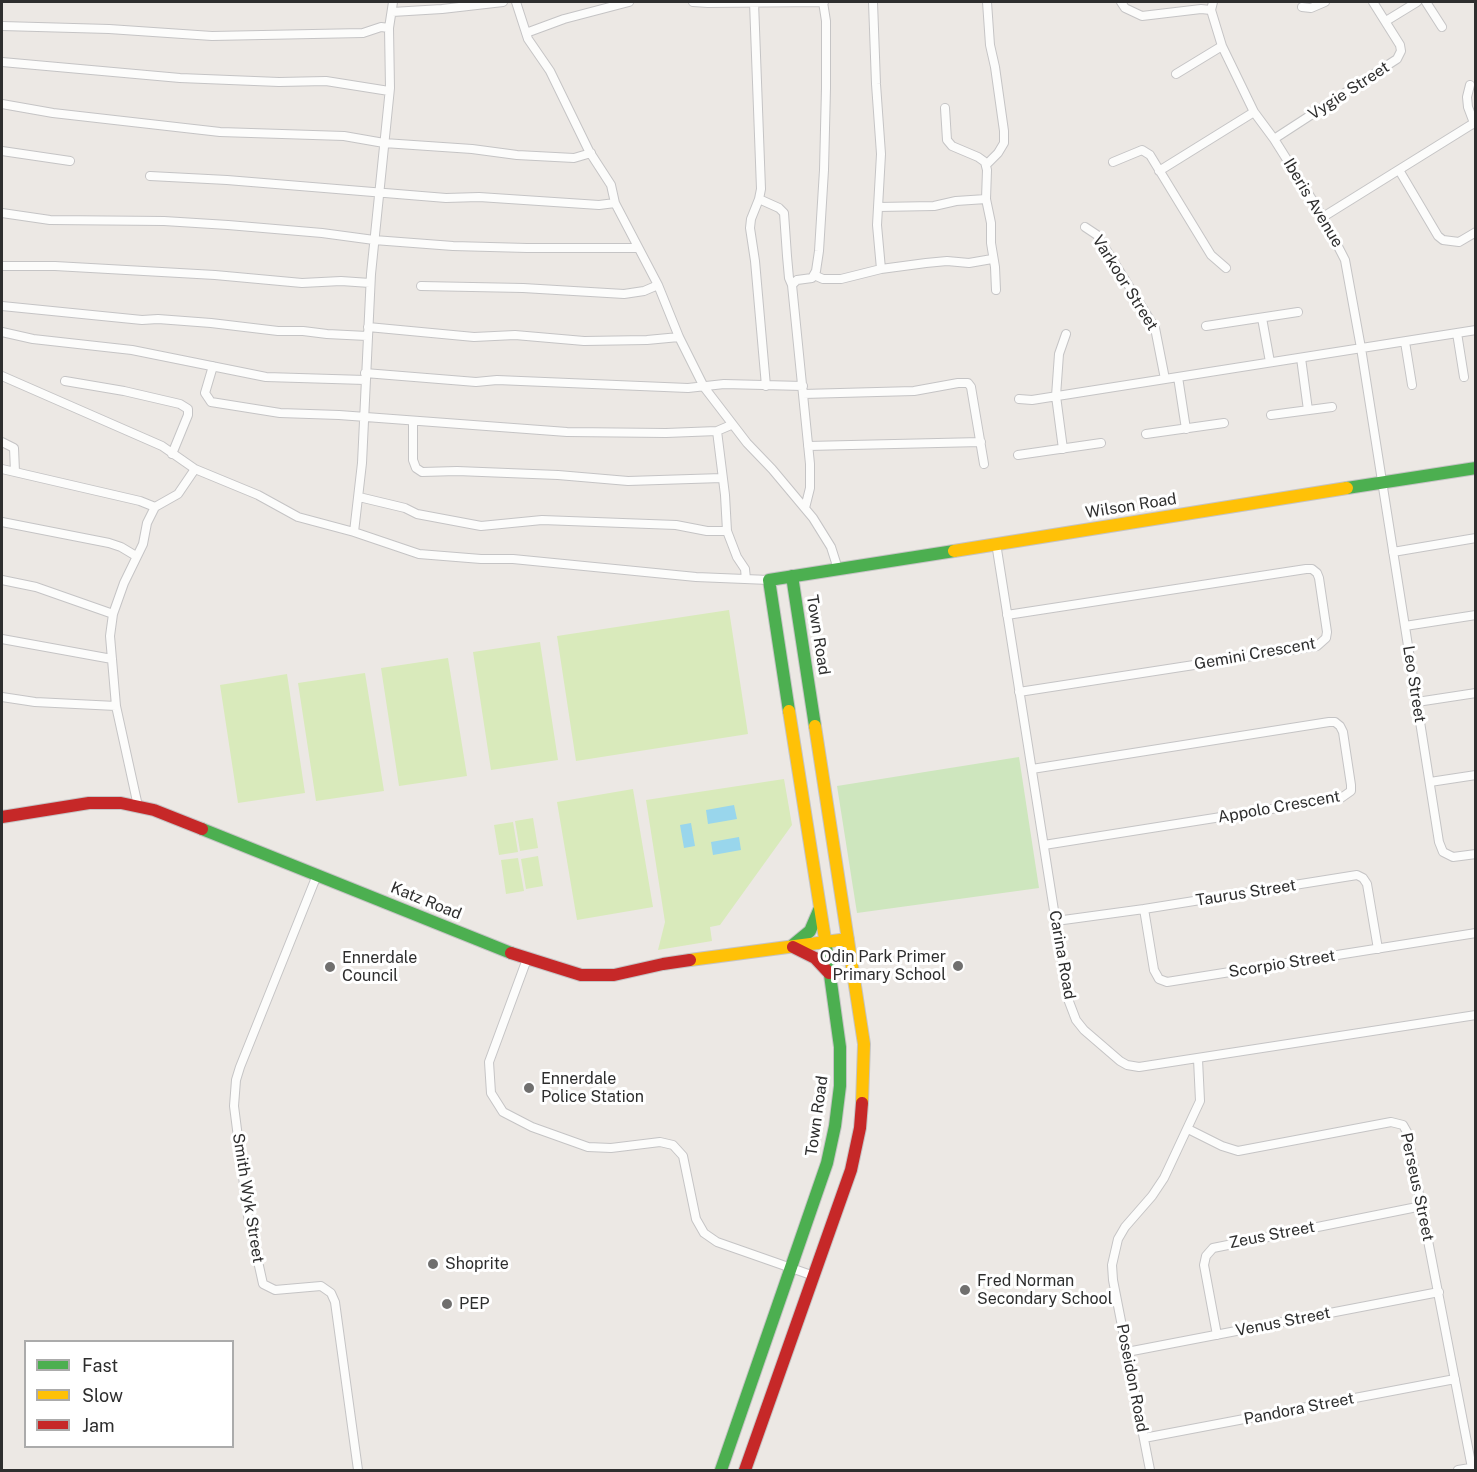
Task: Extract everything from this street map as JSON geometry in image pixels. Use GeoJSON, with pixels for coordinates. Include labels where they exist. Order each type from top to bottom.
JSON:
{"type":"FeatureCollection","features":[{"type":"Feature","properties":{"kind":"street"},"geometry":{"type":"LineString","coordinates":[[354,532],[359,497],[370,283],[389,91],[389,28],[393,2]]}},
{"type":"Feature","properties":{"kind":"street"},"geometry":{"type":"LineString","coordinates":[[392,12],[503,2]]}},
{"type":"Feature","properties":{"kind":"street"},"geometry":{"type":"LineString","coordinates":[[516,2],[526,33],[550,71],[591,153],[611,184],[615,204],[658,285],[679,337],[704,387],[731,425],[805,508],[831,547],[838,569]]}},
{"type":"Feature","properties":{"kind":"street"},"geometry":{"type":"LineString","coordinates":[[526,33],[564,19],[629,2]]}},
{"type":"Feature","properties":{"kind":"street"},"geometry":{"type":"LineString","coordinates":[[693,2],[823,2],[826,21],[824,170],[819,251],[816,271],[812,278],[797,280],[792,285]]}},
{"type":"Feature","properties":{"kind":"street"},"geometry":{"type":"LineString","coordinates":[[754,2],[761,189],[750,228],[766,386]]}},
{"type":"Feature","properties":{"kind":"street"},"geometry":{"type":"LineString","coordinates":[[873,2],[881,154],[877,225],[881,269]]}},
{"type":"Feature","properties":{"kind":"street"},"geometry":{"type":"LineString","coordinates":[[987,2],[990,45],[1004,131],[1004,143],[986,165],[986,199],[991,223],[996,290]]}},
{"type":"Feature","properties":{"kind":"street"},"geometry":{"type":"LineString","coordinates":[[1121,2],[1125,8],[1142,16],[1212,6]]}},
{"type":"Feature","properties":{"kind":"street"},"geometry":{"type":"LineString","coordinates":[[1302,7],[1311,8],[1325,2]]}},
{"type":"Feature","properties":{"kind":"street","name":"Vygie Street"},"geometry":{"type":"LineString","coordinates":[[1274,139],[1397,59],[1401,51],[1400,45],[1373,2]]}},
{"type":"Feature","properties":{"kind":"street"},"geometry":{"type":"LineString","coordinates":[[1386,21],[1417,2]]}},
{"type":"Feature","properties":{"kind":"street"},"geometry":{"type":"LineString","coordinates":[[1426,2],[1442,27]]}},
{"type":"Feature","properties":{"kind":"street","name":"Iberis Avenue"},"geometry":{"type":"LineString","coordinates":[[1212,6],[1222,46],[1254,112],[1274,139],[1323,217],[1340,247],[1348,269],[1382,483]]}},
{"type":"Feature","properties":{"kind":"street"},"geometry":{"type":"LineString","coordinates":[[2,26],[109,29],[212,36],[363,33],[381,27],[389,28]]}},
{"type":"Feature","properties":{"kind":"street"},"geometry":{"type":"LineString","coordinates":[[1176,74],[1222,46]]}},
{"type":"Feature","properties":{"kind":"street"},"geometry":{"type":"LineString","coordinates":[[2,62],[180,78],[279,82],[326,81],[389,91]]}},
{"type":"Feature","properties":{"kind":"street"},"geometry":{"type":"LineString","coordinates":[[1323,217],[1475,124],[1468,107],[1467,97],[1470,85]]}},
{"type":"Feature","properties":{"kind":"street"},"geometry":{"type":"LineString","coordinates":[[2,104],[53,113],[220,132],[344,136],[384,143],[472,149],[517,155],[574,158],[591,153]]}},
{"type":"Feature","properties":{"kind":"street"},"geometry":{"type":"LineString","coordinates":[[945,108],[947,140],[952,146],[978,157],[986,165]]}},
{"type":"Feature","properties":{"kind":"street"},"geometry":{"type":"LineString","coordinates":[[1160,171],[1254,112]]}},
{"type":"Feature","properties":{"kind":"street"},"geometry":{"type":"LineString","coordinates":[[1113,162],[1142,150],[1150,155],[1211,255],[1226,268]]}},
{"type":"Feature","properties":{"kind":"street"},"geometry":{"type":"LineString","coordinates":[[2,151],[70,161]]}},
{"type":"Feature","properties":{"kind":"street"},"geometry":{"type":"LineString","coordinates":[[1399,170],[1438,236],[1443,240],[1459,242],[1476,232]]}},
{"type":"Feature","properties":{"kind":"street"},"geometry":{"type":"LineString","coordinates":[[150,176],[227,180],[380,194],[615,204]]}},
{"type":"Feature","properties":{"kind":"street"},"geometry":{"type":"LineString","coordinates":[[759,199],[779,208],[784,213],[808,446],[810,488],[805,508]]}},
{"type":"Feature","properties":{"kind":"street"},"geometry":{"type":"LineString","coordinates":[[878,207],[934,206],[956,201],[986,199]]}},
{"type":"Feature","properties":{"kind":"street"},"geometry":{"type":"LineString","coordinates":[[2,213],[51,220],[164,221],[322,233],[374,240],[517,248],[638,248]]}},
{"type":"Feature","properties":{"kind":"street","name":"Varkoor Street"},"geometry":{"type":"LineString","coordinates":[[1085,226],[1097,235],[1155,328],[1165,379]]}},
{"type":"Feature","properties":{"kind":"street"},"geometry":{"type":"LineString","coordinates":[[814,274],[823,279],[841,279],[881,269],[947,261],[969,263],[992,259]]}},
{"type":"Feature","properties":{"kind":"street"},"geometry":{"type":"LineString","coordinates":[[2,266],[55,266],[215,275],[302,284],[341,281],[370,283]]}},
{"type":"Feature","properties":{"kind":"street"},"geometry":{"type":"LineString","coordinates":[[421,286],[523,288],[624,294],[644,291],[658,285]]}},
{"type":"Feature","properties":{"kind":"street"},"geometry":{"type":"LineString","coordinates":[[2,306],[142,320],[211,323],[327,334],[367,331],[474,337],[515,335],[584,341],[679,337]]}},
{"type":"Feature","properties":{"kind":"street"},"geometry":{"type":"LineString","coordinates":[[1206,326],[1298,312]]}},
{"type":"Feature","properties":{"kind":"street"},"geometry":{"type":"LineString","coordinates":[[1262,318],[1270,362]]}},
{"type":"Feature","properties":{"kind":"street"},"geometry":{"type":"LineString","coordinates":[[1019,399],[1032,400],[1476,330]]}},
{"type":"Feature","properties":{"kind":"street"},"geometry":{"type":"LineString","coordinates":[[2,332],[33,339],[132,350],[266,377],[365,376],[476,382],[497,380],[688,388],[724,384],[803,390],[914,391],[958,382],[968,383],[971,387],[984,464]]}},
{"type":"Feature","properties":{"kind":"street"},"geometry":{"type":"LineString","coordinates":[[1457,333],[1464,377]]}},
{"type":"Feature","properties":{"kind":"street"},"geometry":{"type":"LineString","coordinates":[[1063,449],[1056,396],[1059,354],[1066,334]]}},
{"type":"Feature","properties":{"kind":"street"},"geometry":{"type":"LineString","coordinates":[[1405,342],[1412,385]]}},
{"type":"Feature","properties":{"kind":"street"},"geometry":{"type":"LineString","coordinates":[[1301,358],[1308,410]]}},
{"type":"Feature","properties":{"kind":"street"},"geometry":{"type":"LineString","coordinates":[[213,366],[205,393],[211,402],[280,413],[339,415],[567,432],[717,431],[731,425]]}},
{"type":"Feature","properties":{"kind":"street"},"geometry":{"type":"LineString","coordinates":[[2,376],[162,446],[195,469],[258,495],[298,517],[354,532],[420,554],[513,559],[675,575],[769,580]]}},
{"type":"Feature","properties":{"kind":"street"},"geometry":{"type":"LineString","coordinates":[[1178,377],[1186,429]]}},
{"type":"Feature","properties":{"kind":"street"},"geometry":{"type":"LineString","coordinates":[[66,381],[124,391],[180,404],[188,409],[188,415],[172,454]]}},
{"type":"Feature","properties":{"kind":"street"},"geometry":{"type":"LineString","coordinates":[[1271,415],[1332,407]]}},
{"type":"Feature","properties":{"kind":"street"},"geometry":{"type":"LineString","coordinates":[[413,422],[413,460],[416,468],[422,472],[558,475],[628,481],[722,478]]}},
{"type":"Feature","properties":{"kind":"street"},"geometry":{"type":"LineString","coordinates":[[1146,434],[1224,423]]}},
{"type":"Feature","properties":{"kind":"street"},"geometry":{"type":"LineString","coordinates":[[717,431],[727,531],[737,557],[745,569],[746,579]]}},
{"type":"Feature","properties":{"kind":"street"},"geometry":{"type":"LineString","coordinates":[[2,442],[14,448],[15,472]]}},
{"type":"Feature","properties":{"kind":"street"},"geometry":{"type":"LineString","coordinates":[[808,446],[981,442]]}},
{"type":"Feature","properties":{"kind":"street"},"geometry":{"type":"LineString","coordinates":[[1018,455],[1101,443]]}},
{"type":"Feature","properties":{"kind":"street","name":"Wilson Road"},"geometry":{"type":"LineString","coordinates":[[792,576],[1476,468]]}},
{"type":"Feature","properties":{"kind":"street"},"geometry":{"type":"LineString","coordinates":[[2,469],[140,501],[155,507]]}},
{"type":"Feature","properties":{"kind":"street"},"geometry":{"type":"LineString","coordinates":[[138,806],[116,706],[111,659],[113,614],[143,544],[147,523],[155,507],[178,494],[195,469]]}},
{"type":"Feature","properties":{"kind":"street","name":"Leo Street"},"geometry":{"type":"LineString","coordinates":[[1382,483],[1440,848],[1453,857],[1476,854]]}},
{"type":"Feature","properties":{"kind":"street"},"geometry":{"type":"LineString","coordinates":[[359,497],[405,508],[417,514],[481,526],[542,520],[676,525],[707,531],[727,531]]}},
{"type":"Feature","properties":{"kind":"street"},"geometry":{"type":"LineString","coordinates":[[2,522],[109,543],[136,556]]}},
{"type":"Feature","properties":{"kind":"street"},"geometry":{"type":"LineString","coordinates":[[1393,552],[1476,538]]}},
{"type":"Feature","properties":{"kind":"street","name":"Carina Road"},"geometry":{"type":"LineString","coordinates":[[996,543],[1068,999],[1076,1020],[1084,1030],[1127,1065],[1139,1067],[1476,1015]]}},
{"type":"Feature","properties":{"kind":"street","name":"Gemini Crescent"},"geometry":{"type":"LineString","coordinates":[[1007,615],[1306,569],[1312,569],[1317,573],[1319,579],[1327,632],[1326,638],[1317,646],[1019,692]]}},
{"type":"Feature","properties":{"kind":"street","name":"Town Road"},"geometry":{"type":"LineString","coordinates":[[721,1470],[827,1163],[836,1126],[840,1086],[840,1047],[830,974],[769,580],[792,576],[864,1044],[864,1084],[860,1128],[851,1170],[745,1470]]}},
{"type":"Feature","properties":{"kind":"street"},"geometry":{"type":"LineString","coordinates":[[2,580],[36,587],[113,614]]}},
{"type":"Feature","properties":{"kind":"street"},"geometry":{"type":"LineString","coordinates":[[1405,626],[1476,615]]}},
{"type":"Feature","properties":{"kind":"street"},"geometry":{"type":"LineString","coordinates":[[2,639],[111,659]]}},
{"type":"Feature","properties":{"kind":"street"},"geometry":{"type":"LineString","coordinates":[[1417,702],[1476,693]]}},
{"type":"Feature","properties":{"kind":"street"},"geometry":{"type":"LineString","coordinates":[[2,697],[35,702],[116,706]]}},
{"type":"Feature","properties":{"kind":"street","name":"Appolo Crescent"},"geometry":{"type":"LineString","coordinates":[[1032,769],[1329,722],[1335,722],[1343,732],[1351,791],[1341,798],[1044,845]]}},
{"type":"Feature","properties":{"kind":"street"},"geometry":{"type":"LineString","coordinates":[[1430,782],[1476,775]]}},
{"type":"Feature","properties":{"kind":"street","name":"Katz Road"},"geometry":{"type":"LineString","coordinates":[[2,817],[89,803],[121,803],[154,810],[527,959],[581,975],[614,975],[663,964],[848,939]]}},
{"type":"Feature","properties":{"kind":"street","name":"Smith Wyk Street"},"geometry":{"type":"LineString","coordinates":[[317,875],[240,1067],[236,1080],[234,1106],[248,1216],[262,1284],[275,1290],[321,1286],[331,1293],[335,1302],[358,1470]]}},
{"type":"Feature","properties":{"kind":"street","name":"Taurus Street"},"geometry":{"type":"LineString","coordinates":[[1056,921],[1357,875],[1363,878],[1366,884],[1377,949]]}},
{"type":"Feature","properties":{"kind":"street"},"geometry":{"type":"LineString","coordinates":[[789,947],[810,932],[819,908]]}},
{"type":"Feature","properties":{"kind":"street","name":"Scorpio Street"},"geometry":{"type":"LineString","coordinates":[[1144,909],[1154,970],[1162,981],[1476,933]]}},
{"type":"Feature","properties":{"kind":"street"},"geometry":{"type":"LineString","coordinates":[[789,947],[803,950],[815,957],[830,974]]}},
{"type":"Feature","properties":{"kind":"street"},"geometry":{"type":"LineString","coordinates":[[527,959],[489,1062],[491,1093],[503,1112],[532,1127],[588,1147],[611,1148],[660,1142],[673,1145],[683,1156],[696,1219],[704,1233],[717,1242],[814,1276]]}},
{"type":"Feature","properties":{"kind":"street","name":"Poseidon Road"},"geometry":{"type":"LineString","coordinates":[[1150,1470],[1113,1280],[1114,1251],[1125,1227],[1152,1196],[1164,1178],[1188,1129],[1200,1101],[1197,1059]]}},
{"type":"Feature","properties":{"kind":"street","name":"Perseus Street"},"geometry":{"type":"LineString","coordinates":[[1188,1129],[1222,1146],[1238,1151],[1391,1122],[1400,1123],[1407,1132],[1474,1468]]}},
{"type":"Feature","properties":{"kind":"street","name":"Zeus Street"},"geometry":{"type":"LineString","coordinates":[[1217,1335],[1204,1265],[1206,1256],[1213,1248],[1422,1206]]}},
{"type":"Feature","properties":{"kind":"street","name":"Venus Street"},"geometry":{"type":"LineString","coordinates":[[1127,1352],[1439,1293]]}},
{"type":"Feature","properties":{"kind":"street","name":"Pandora Street"},"geometry":{"type":"LineString","coordinates":[[1144,1438],[1455,1379]]}},
{"type":"Feature","properties":{"kind":"street"},"geometry":{"type":"LineString","coordinates":[[1458,1470],[1474,1468]]}},
{"type":"Feature","properties":{"kind":"green space"},"geometry":{"type":"Polygon","coordinates":[[[729,610],[748,734],[576,761],[557,636],[729,610]]]}},
{"type":"Feature","properties":{"kind":"green space"},"geometry":{"type":"Polygon","coordinates":[[[540,642],[558,760],[491,770],[473,652],[540,642]]]}},
{"type":"Feature","properties":{"kind":"green space"},"geometry":{"type":"Polygon","coordinates":[[[448,658],[467,776],[399,786],[381,668],[448,658]]]}},
{"type":"Feature","properties":{"kind":"green space"},"geometry":{"type":"Polygon","coordinates":[[[365,673],[384,791],[316,801],[298,683],[365,673]]]}},
{"type":"Feature","properties":{"kind":"green space"},"geometry":{"type":"Polygon","coordinates":[[[287,674],[305,793],[238,803],[220,685],[287,674]]]}},
{"type":"Feature","properties":{"kind":"green space"},"geometry":{"type":"Polygon","coordinates":[[[1019,757],[1039,888],[857,913],[837,786],[1019,757]]]}},
{"type":"Feature","properties":{"kind":"green space"},"geometry":{"type":"Polygon","coordinates":[[[784,779],[792,825],[720,925],[710,927],[712,941],[658,950],[665,922],[646,800],[784,779]]]}},
{"type":"Feature","properties":{"kind":"green space"},"geometry":{"type":"Polygon","coordinates":[[[633,789],[653,907],[577,920],[557,802],[633,789]]]}},
{"type":"Feature","properties":{"kind":"green space"},"geometry":{"type":"Polygon","coordinates":[[[533,818],[538,848],[520,851],[515,821],[533,818]]]}},
{"type":"Feature","properties":{"kind":"green space"},"geometry":{"type":"Polygon","coordinates":[[[513,822],[518,852],[499,855],[494,825],[513,822]]]}},
{"type":"Feature","properties":{"kind":"green space"},"geometry":{"type":"Polygon","coordinates":[[[538,856],[543,886],[526,889],[521,859],[538,856]]]}},
{"type":"Feature","properties":{"kind":"green space"},"geometry":{"type":"Polygon","coordinates":[[[518,858],[524,891],[506,894],[501,860],[518,858]]]}},
{"type":"Feature","properties":{"kind":"water"},"geometry":{"type":"Polygon","coordinates":[[[734,805],[737,819],[708,824],[706,810],[734,805]]]}},
{"type":"Feature","properties":{"kind":"water"},"geometry":{"type":"Polygon","coordinates":[[[691,823],[695,846],[684,848],[680,825],[691,823]]]}},
{"type":"Feature","properties":{"kind":"water"},"geometry":{"type":"Polygon","coordinates":[[[739,837],[741,850],[713,855],[711,842],[739,837]]]}},
{"type":"Feature","properties":{"kind":"traffic: fast"},"geometry":{"type":"LineString","coordinates":[[1347,488],[1476,468]]}},
{"type":"Feature","properties":{"kind":"traffic: fast"},"geometry":{"type":"LineString","coordinates":[[789,711],[769,580],[954,551]]}},
{"type":"Feature","properties":{"kind":"traffic: fast"},"geometry":{"type":"LineString","coordinates":[[792,576],[815,726]]}},
{"type":"Feature","properties":{"kind":"traffic: fast"},"geometry":{"type":"LineString","coordinates":[[202,829],[511,953]]}},
{"type":"Feature","properties":{"kind":"traffic: fast"},"geometry":{"type":"LineString","coordinates":[[793,945],[810,931],[819,910]]}},
{"type":"Feature","properties":{"kind":"traffic: fast"},"geometry":{"type":"LineString","coordinates":[[721,1470],[827,1163],[835,1126],[840,1086],[840,1047],[825,939]]}},
{"type":"Feature","properties":{"kind":"traffic: slow"},"geometry":{"type":"LineString","coordinates":[[954,551],[1347,488]]}},
{"type":"Feature","properties":{"kind":"traffic: slow"},"geometry":{"type":"LineString","coordinates":[[789,711],[825,939]]}},
{"type":"Feature","properties":{"kind":"traffic: slow"},"geometry":{"type":"LineString","coordinates":[[815,726],[864,1044],[862,1103]]}},
{"type":"Feature","properties":{"kind":"traffic: slow"},"geometry":{"type":"LineString","coordinates":[[690,960],[848,939]]}},
{"type":"Feature","properties":{"kind":"traffic: jam"},"geometry":{"type":"LineString","coordinates":[[2,817],[89,803],[121,803],[154,810],[202,829]]}},
{"type":"Feature","properties":{"kind":"traffic: jam"},"geometry":{"type":"LineString","coordinates":[[793,947],[815,958],[829,973]]}},
{"type":"Feature","properties":{"kind":"traffic: jam"},"geometry":{"type":"LineString","coordinates":[[511,953],[581,975],[614,975],[690,960]]}},
{"type":"Feature","properties":{"kind":"traffic: jam"},"geometry":{"type":"LineString","coordinates":[[745,1470],[851,1170],[860,1128],[862,1103]]}},
{"type":"Feature","properties":{"kind":"place","name":"Odin Park Primer Primary School"},"geometry":{"type":"Point","coordinates":[958,966]}},
{"type":"Feature","properties":{"kind":"place","name":"Ennerdale Council"},"geometry":{"type":"Point","coordinates":[330,967]}},
{"type":"Feature","properties":{"kind":"place","name":"Ennerdale Police Station"},"geometry":{"type":"Point","coordinates":[529,1088]}},
{"type":"Feature","properties":{"kind":"place","name":"Shoprite"},"geometry":{"type":"Point","coordinates":[433,1264]}},
{"type":"Feature","properties":{"kind":"place","name":"Fred Norman Secondary School"},"geometry":{"type":"Point","coordinates":[965,1290]}},
{"type":"Feature","properties":{"kind":"place","name":"PEP"},"geometry":{"type":"Point","coordinates":[447,1304]}}]}
